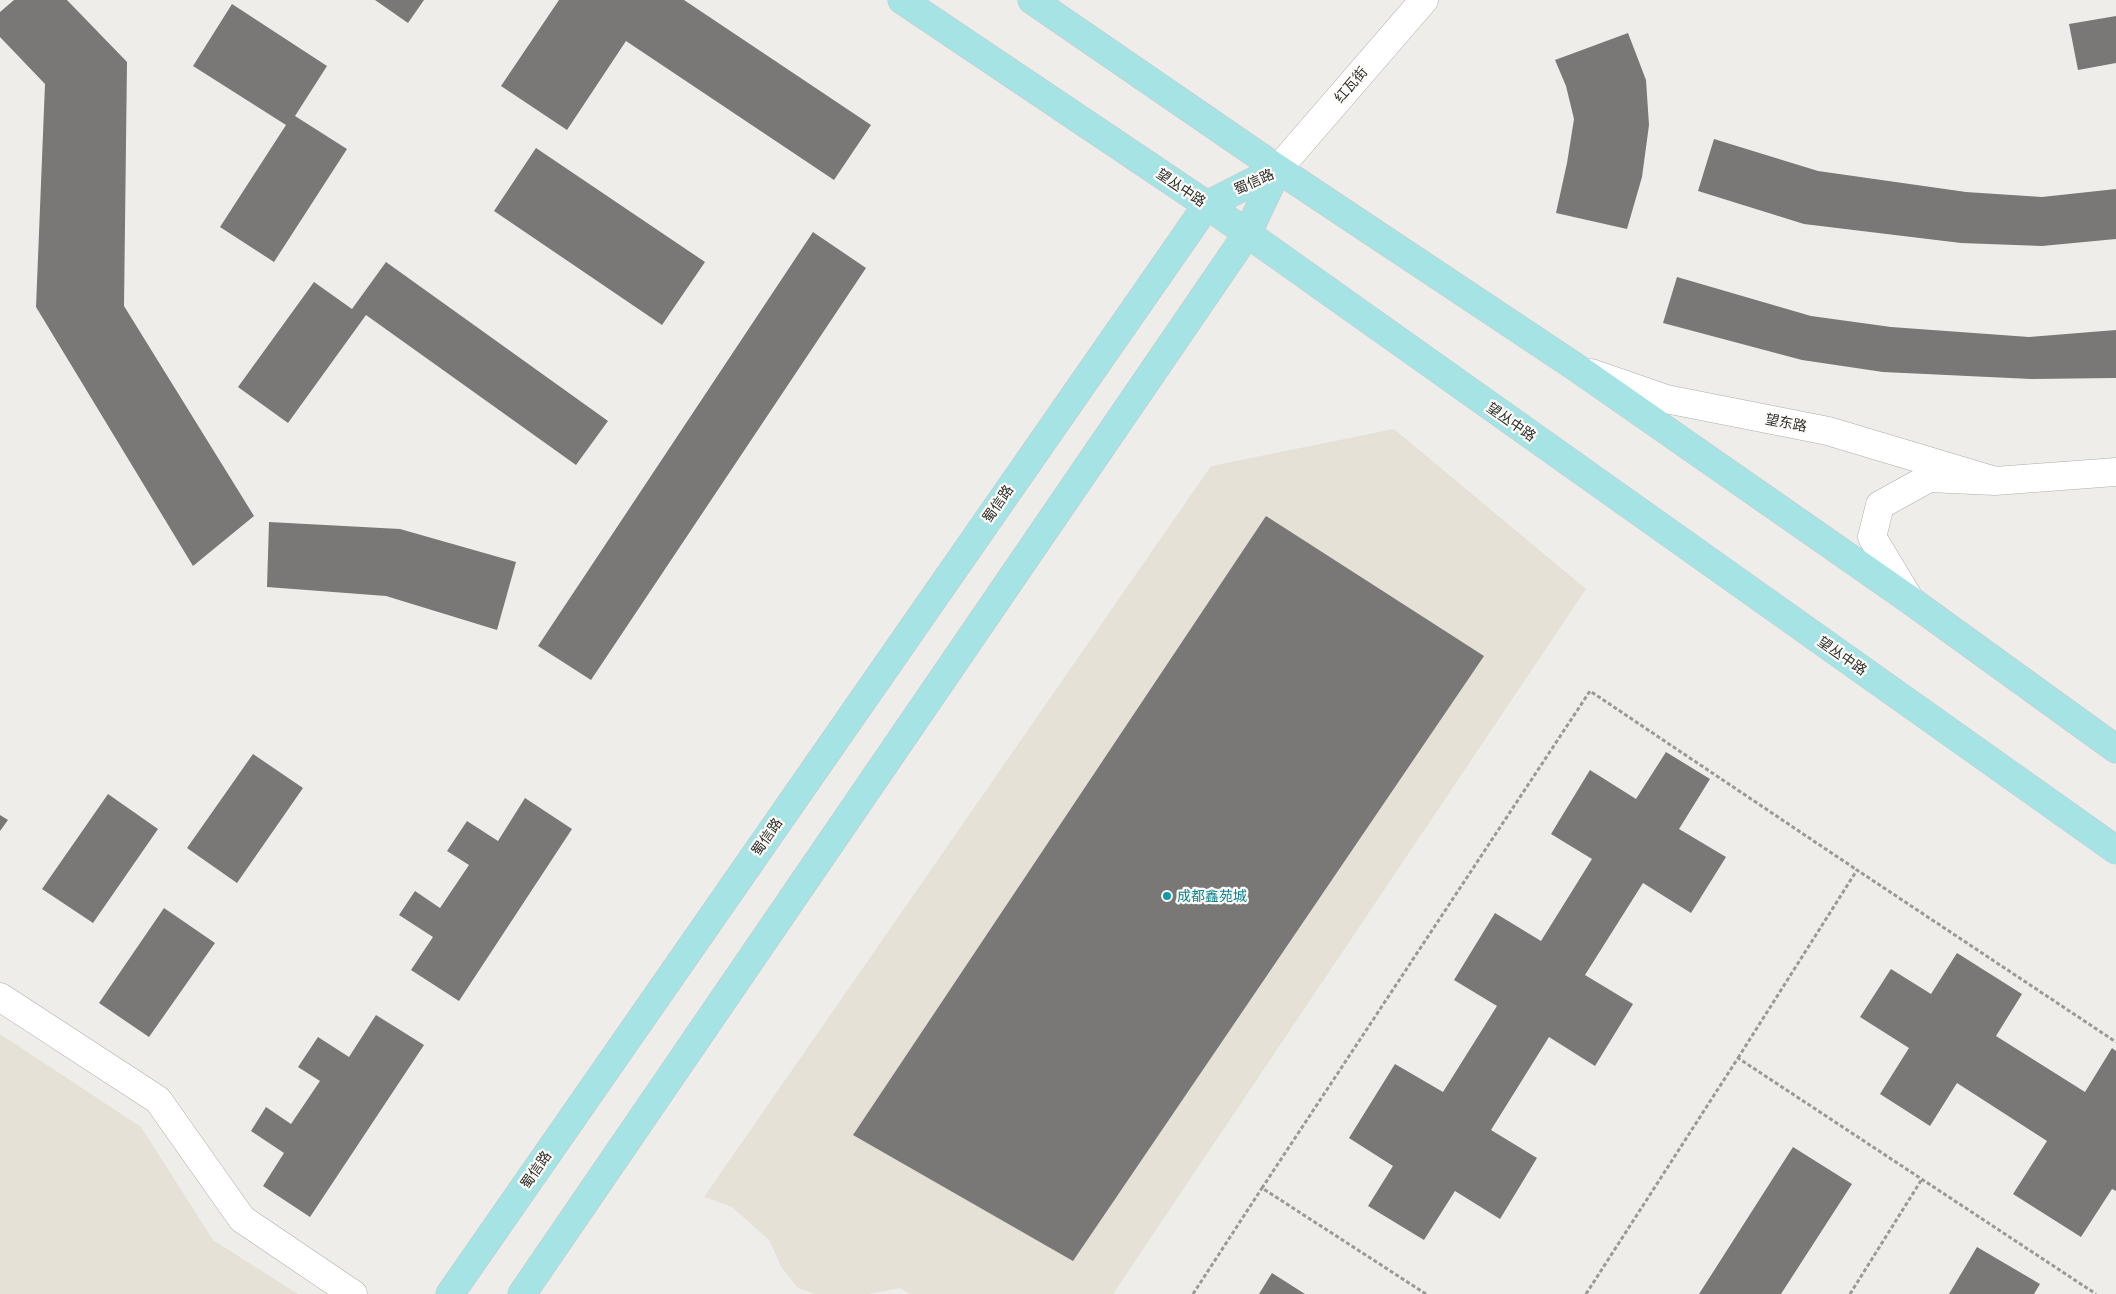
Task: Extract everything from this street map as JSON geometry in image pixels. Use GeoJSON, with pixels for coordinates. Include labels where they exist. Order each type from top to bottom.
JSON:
{"type":"FeatureCollection","features":[{"type":"Feature","properties":{"kind":"main road","name":"望丛中路"},"geometry":{"type":"LineString","coordinates":[[902,0],[1207,205],[2116,850]]}},
{"type":"Feature","properties":{"kind":"main road"},"geometry":{"type":"LineString","coordinates":[[1032,0],[1278,169],[1577,368],[1910,600],[2116,750]]}},
{"type":"Feature","properties":{"kind":"main road","name":"蜀信路"},"geometry":{"type":"LineString","coordinates":[[450,1294],[1207,205],[1278,169]]}},
{"type":"Feature","properties":{"kind":"main road","name":"蜀信路"},"geometry":{"type":"LineString","coordinates":[[522,1294],[1247,234],[1278,169]]}},
{"type":"Feature","properties":{"kind":"street","name":"红瓦街"},"geometry":{"type":"LineString","coordinates":[[1278,169],[1424,0]]}},
{"type":"Feature","properties":{"kind":"street","name":"望东路"},"geometry":{"type":"LineString","coordinates":[[1577,368],[1666,399],[1828,431],[1995,480]]}},
{"type":"Feature","properties":{"kind":"street","name":"望东路"},"geometry":{"type":"LineString","coordinates":[[1910,600],[1872,537],[1880,505],[1929,478],[1995,480],[2116,472]]}},
{"type":"Feature","properties":{"kind":"street"},"geometry":{"type":"LineString","coordinates":[[0,997],[158,1100],[242,1218],[353,1294]]}},
{"type":"Feature","properties":{"kind":"path"},"geometry":{"type":"LineString","coordinates":[[1193,1294],[1590,690],[2116,1042]]}},
{"type":"Feature","properties":{"kind":"path"},"geometry":{"type":"LineString","coordinates":[[1586,1294],[1857,870]]}},
{"type":"Feature","properties":{"kind":"path"},"geometry":{"type":"LineString","coordinates":[[1738,1058],[2096,1294]]}},
{"type":"Feature","properties":{"kind":"path"},"geometry":{"type":"LineString","coordinates":[[1850,1294],[1922,1179]]}},
{"type":"Feature","properties":{"kind":"path"},"geometry":{"type":"LineString","coordinates":[[1262,1188],[1426,1294]]}},
{"type":"Feature","properties":{"kind":"shaded area"},"geometry":{"type":"Polygon","coordinates":[[[1394,429],[1586,589],[1113,1294],[910,1294],[900,1288],[869,1294],[816,1294],[798,1288],[782,1268],[769,1240],[732,1207],[704,1197],[1211,466],[1394,429]]]}},
{"type":"Feature","properties":{"kind":"shaded area"},"geometry":{"type":"Polygon","coordinates":[[[0,1034],[141,1127],[213,1240],[298,1294],[0,1294],[0,1034]]]}},
{"type":"Feature","properties":{"kind":"building"},"geometry":{"type":"Polygon","coordinates":[[[14,0],[67,0],[127,62],[124,306],[254,516],[193,566],[36,307],[45,84],[0,37],[0,12],[14,0]]]}},
{"type":"Feature","properties":{"kind":"building"},"geometry":{"type":"Polygon","coordinates":[[[375,0],[424,0],[408,23],[375,0]]]}},
{"type":"Feature","properties":{"kind":"building"},"geometry":{"type":"Polygon","coordinates":[[[559,0],[684,0],[871,125],[834,180],[626,41],[567,130],[501,86],[559,0]]]}},
{"type":"Feature","properties":{"kind":"building"},"geometry":{"type":"Polygon","coordinates":[[[232,4],[327,66],[295,116],[347,149],[274,262],[220,227],[286,125],[193,66],[232,4]]]}},
{"type":"Feature","properties":{"kind":"building"},"geometry":{"type":"Polygon","coordinates":[[[2116,16],[2116,63],[2078,70],[2069,24],[2116,16]]]}},
{"type":"Feature","properties":{"kind":"building"},"geometry":{"type":"Polygon","coordinates":[[[1628,33],[1646,80],[1649,125],[1642,177],[1627,229],[1556,213],[1574,119],[1566,86],[1555,60],[1628,33]]]}},
{"type":"Feature","properties":{"kind":"building"},"geometry":{"type":"Polygon","coordinates":[[[1714,139],[1818,171],[1966,192],[2042,197],[2116,189],[2116,239],[2042,246],[1961,243],[1804,224],[1698,191],[1714,139]]]}},
{"type":"Feature","properties":{"kind":"building"},"geometry":{"type":"Polygon","coordinates":[[[536,148],[705,262],[662,325],[494,211],[536,148]]]}},
{"type":"Feature","properties":{"kind":"building"},"geometry":{"type":"Polygon","coordinates":[[[813,232],[866,268],[591,680],[538,646],[813,232]]]}},
{"type":"Feature","properties":{"kind":"building"},"geometry":{"type":"Polygon","coordinates":[[[386,262],[608,421],[576,465],[366,315],[288,423],[238,387],[314,282],[352,309],[386,262]]]}},
{"type":"Feature","properties":{"kind":"building"},"geometry":{"type":"Polygon","coordinates":[[[1677,277],[1811,316],[1891,327],[2029,337],[2116,330],[2116,378],[2031,379],[1883,372],[1802,360],[1663,323],[1677,277]]]}},
{"type":"Feature","properties":{"kind":"building","name":"成都鑫苑城"},"geometry":{"type":"Polygon","coordinates":[[[1266,516],[1484,656],[1073,1261],[853,1135],[1266,516]]]}},
{"type":"Feature","properties":{"kind":"building"},"geometry":{"type":"Polygon","coordinates":[[[269,522],[400,529],[516,562],[497,630],[386,596],[267,587],[269,522]]]}},
{"type":"Feature","properties":{"kind":"building"},"geometry":{"type":"Polygon","coordinates":[[[1666,752],[1710,779],[1679,829],[1726,857],[1691,913],[1643,883],[1585,975],[1633,1004],[1595,1066],[1549,1037],[1491,1130],[1537,1158],[1500,1219],[1455,1191],[1424,1240],[1368,1206],[1393,1166],[1349,1138],[1395,1064],[1443,1092],[1497,1006],[1454,980],[1495,913],[1541,941],[1592,859],[1551,834],[1590,770],[1636,799],[1666,752]]]}},
{"type":"Feature","properties":{"kind":"building"},"geometry":{"type":"Polygon","coordinates":[[[253,754],[303,788],[237,883],[187,848],[253,754]]]}},
{"type":"Feature","properties":{"kind":"building"},"geometry":{"type":"Polygon","coordinates":[[[108,794],[158,829],[93,923],[42,889],[108,794]]]}},
{"type":"Feature","properties":{"kind":"building"},"geometry":{"type":"Polygon","coordinates":[[[525,798],[572,829],[459,1001],[411,970],[433,937],[399,915],[415,891],[440,908],[469,865],[447,851],[467,821],[498,841],[525,798]]]}},
{"type":"Feature","properties":{"kind":"building"},"geometry":{"type":"Polygon","coordinates":[[[0,815],[8,820],[0,831],[0,815]]]}},
{"type":"Feature","properties":{"kind":"building"},"geometry":{"type":"Polygon","coordinates":[[[164,908],[215,943],[149,1037],[99,1003],[164,908]]]}},
{"type":"Feature","properties":{"kind":"building"},"geometry":{"type":"Polygon","coordinates":[[[1957,953],[2022,994],[1996,1036],[2085,1092],[2112,1048],[2116,1051],[2116,1191],[2112,1189],[2081,1237],[2013,1194],[2047,1141],[1957,1083],[1930,1126],[1880,1094],[1909,1048],[1860,1017],[1891,969],[1931,994],[1957,953]]]}},
{"type":"Feature","properties":{"kind":"building"},"geometry":{"type":"Polygon","coordinates":[[[376,1015],[424,1045],[310,1217],[263,1186],[284,1153],[251,1131],[266,1107],[291,1124],[320,1081],[298,1067],[318,1037],[349,1057],[376,1015]]]}},
{"type":"Feature","properties":{"kind":"building"},"geometry":{"type":"Polygon","coordinates":[[[1793,1147],[1852,1184],[1781,1294],[1699,1294],[1793,1147]]]}},
{"type":"Feature","properties":{"kind":"building"},"geometry":{"type":"Polygon","coordinates":[[[1977,1247],[2040,1284],[2034,1294],[1949,1294],[1977,1247]]]}},
{"type":"Feature","properties":{"kind":"building"},"geometry":{"type":"Polygon","coordinates":[[[1272,1273],[1305,1294],[1259,1294],[1272,1273]]]}},
{"type":"Feature","properties":{"kind":"place","name":"成都鑫苑城"},"geometry":{"type":"Point","coordinates":[1167,896]}}]}
